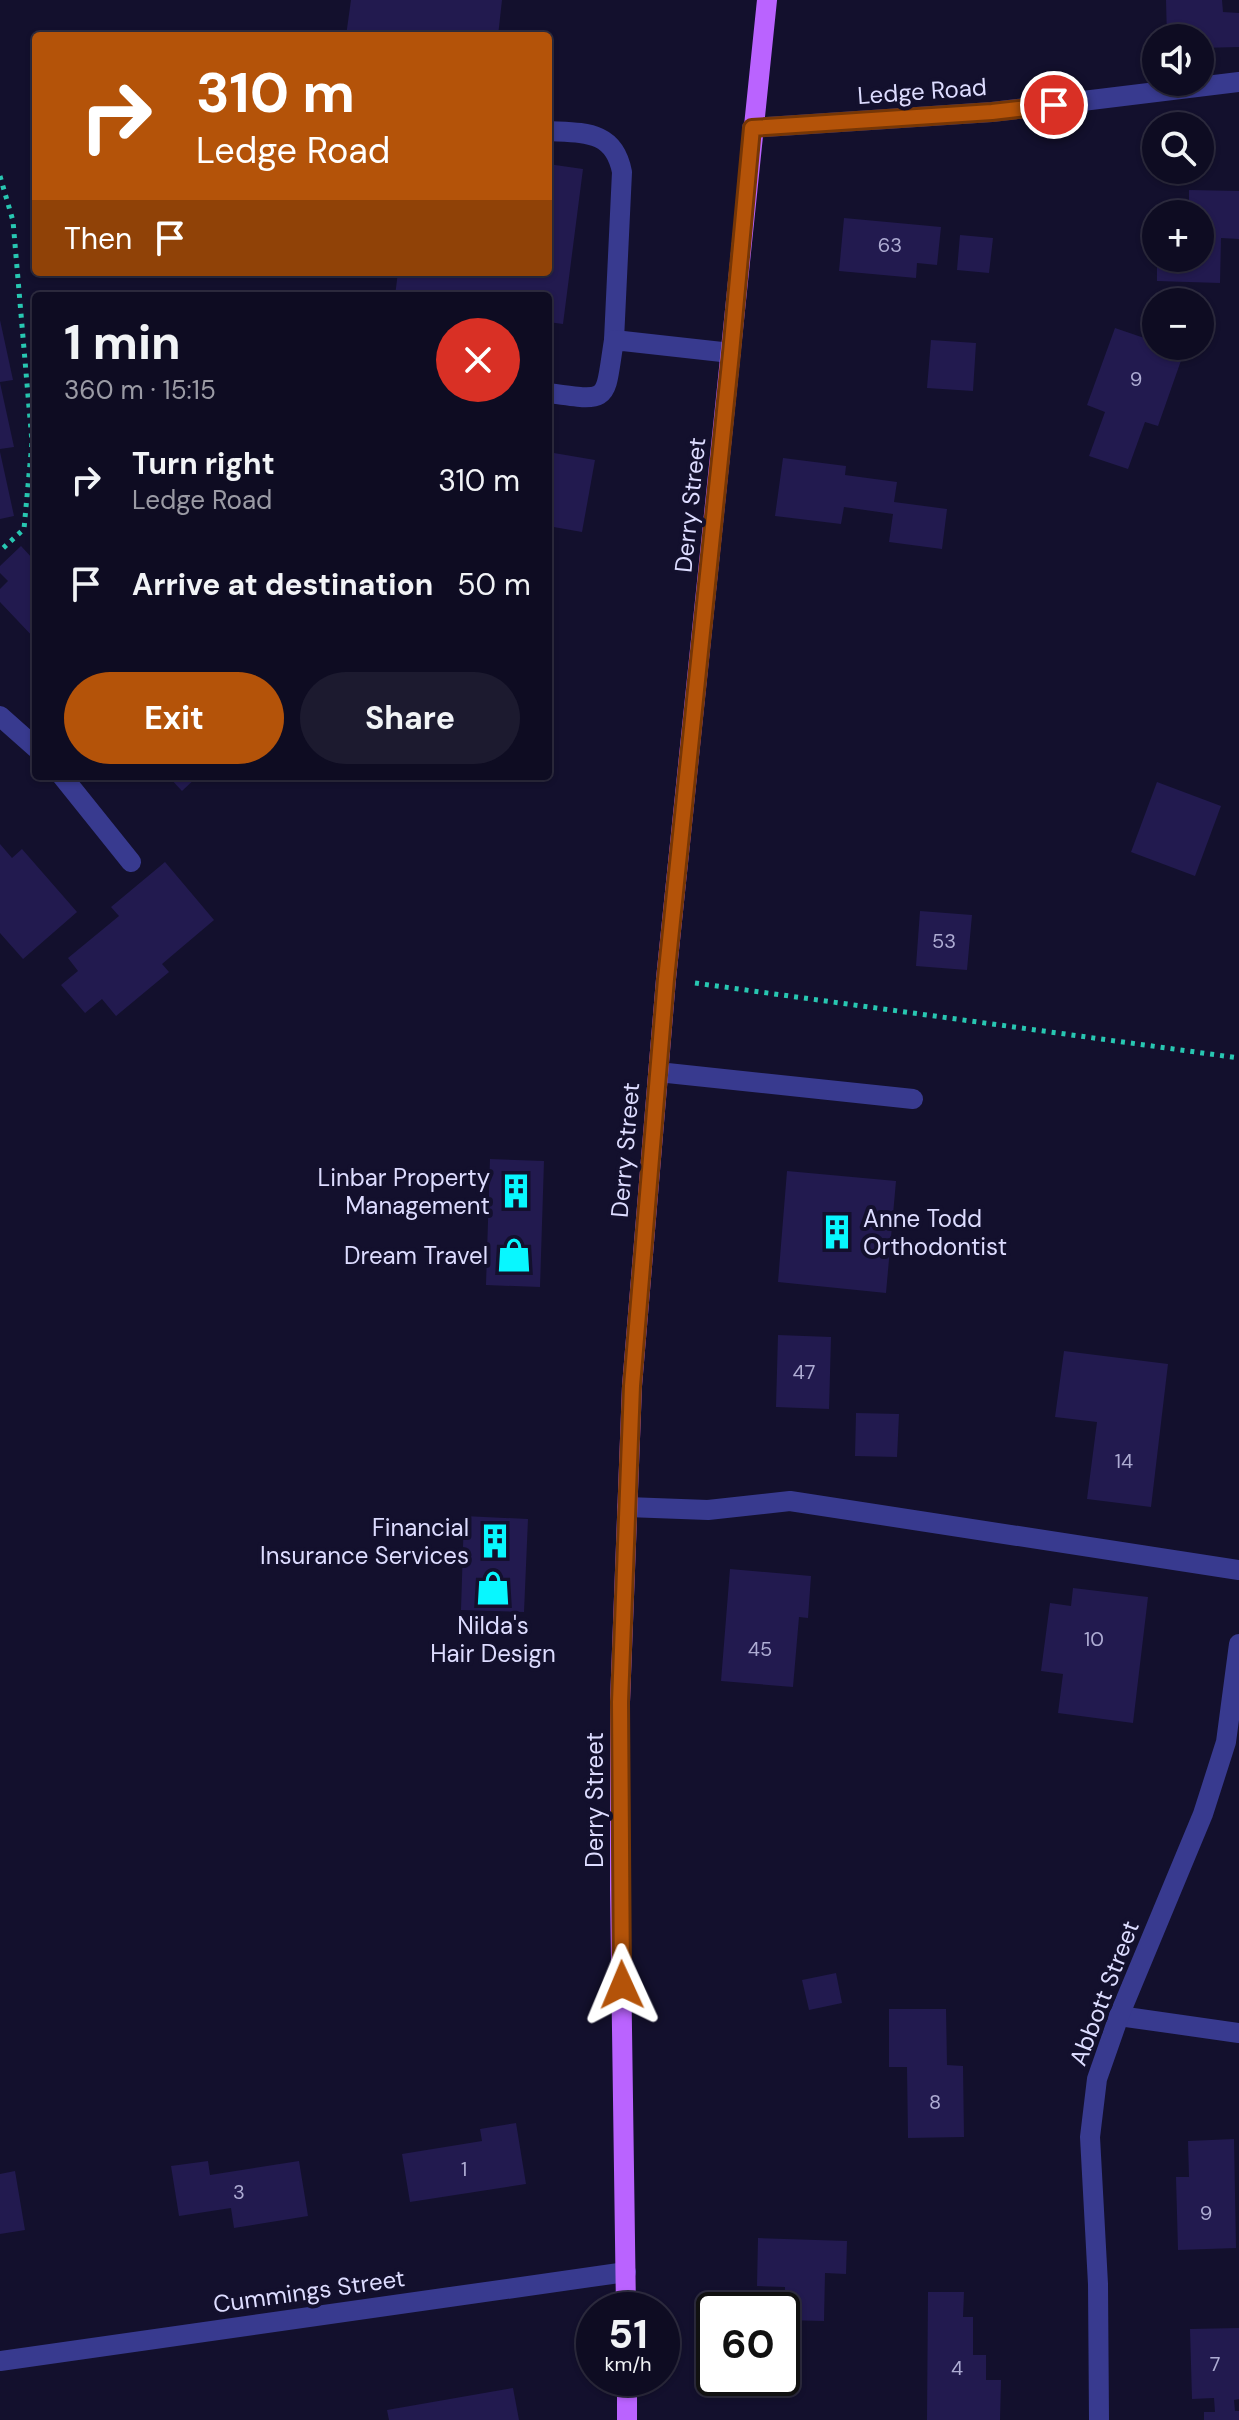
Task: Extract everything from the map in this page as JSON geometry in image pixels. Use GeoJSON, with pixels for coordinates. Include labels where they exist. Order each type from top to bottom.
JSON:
{"type":"FeatureCollection","features":[{"type":"Feature","properties":{"kind":"main road","name":"Derry Street"},"geometry":{"type":"LineString","coordinates":[[626,2292],[620,1702],[632,1386],[666,979],[767,0]]}},
{"type":"Feature","properties":{"kind":"main road"},"geometry":{"type":"LineString","coordinates":[[627,2396],[627,2420]]}},
{"type":"Feature","properties":{"kind":"street","name":"Ledge Road"},"geometry":{"type":"LineString","coordinates":[[752,128],[992,112],[1239,82]]}},
{"type":"Feature","properties":{"kind":"street"},"geometry":{"type":"LineString","coordinates":[[552,131],[594,135],[608,143],[616,150],[622,172],[614,340],[603,394],[597,398],[587,398],[552,394]]}},
{"type":"Feature","properties":{"kind":"street"},"geometry":{"type":"LineString","coordinates":[[614,340],[731,353]]}},
{"type":"Feature","properties":{"kind":"street"},"geometry":{"type":"LineString","coordinates":[[0,716],[32,744]]}},
{"type":"Feature","properties":{"kind":"street"},"geometry":{"type":"LineString","coordinates":[[65,780],[131,862]]}},
{"type":"Feature","properties":{"kind":"street"},"geometry":{"type":"LineString","coordinates":[[658,1072],[913,1099]]}},
{"type":"Feature","properties":{"kind":"street"},"geometry":{"type":"LineString","coordinates":[[627,1507],[708,1510],[790,1501],[1239,1570]]}},
{"type":"Feature","properties":{"kind":"street","name":"Abbott Street"},"geometry":{"type":"LineString","coordinates":[[1099,2420],[1098,2284],[1090,2137],[1097,2079],[1119,2016],[1203,1814],[1226,1742],[1239,1644]]}},
{"type":"Feature","properties":{"kind":"street"},"geometry":{"type":"LineString","coordinates":[[1119,2016],[1239,2033]]}},
{"type":"Feature","properties":{"kind":"street","name":"Cummings Street"},"geometry":{"type":"LineString","coordinates":[[0,2361],[626,2272]]}},
{"type":"Feature","properties":{"kind":"path"},"geometry":{"type":"LineString","coordinates":[[0,176],[13,221],[32,442],[24,529],[0,551]]}},
{"type":"Feature","properties":{"kind":"path"},"geometry":{"type":"LineString","coordinates":[[666,979],[1239,1058]]}},
{"type":"Feature","properties":{"kind":"building"},"geometry":{"type":"Polygon","coordinates":[[[351,0],[502,0],[498,32],[347,32],[351,0]]]}},
{"type":"Feature","properties":{"kind":"building"},"geometry":{"type":"Polygon","coordinates":[[[1166,0],[1222,0],[1223,12],[1239,13],[1239,47],[1214,48],[1214,24],[1167,24],[1166,0]]]}},
{"type":"Feature","properties":{"kind":"building"},"geometry":{"type":"Polygon","coordinates":[[[552,165],[583,169],[563,324],[552,323],[552,292],[396,292],[398,276],[552,276],[552,165]]]}},
{"type":"Feature","properties":{"kind":"building"},"geometry":{"type":"Polygon","coordinates":[[[1189,190],[1239,191],[1239,239],[1221,238],[1220,283],[1157,281],[1157,272],[1214,272],[1214,200],[1189,200],[1189,190]]]}},
{"type":"Feature","properties":{"kind":"building"},"geometry":{"type":"Polygon","coordinates":[[[844,218],[941,227],[937,265],[917,263],[916,278],[839,271],[844,218]]]}},
{"type":"Feature","properties":{"kind":"building"},"geometry":{"type":"Polygon","coordinates":[[[960,235],[993,238],[989,273],[957,270],[960,235]]]}},
{"type":"Feature","properties":{"kind":"building"},"geometry":{"type":"Polygon","coordinates":[[[0,320],[13,380],[0,382],[0,320]]]}},
{"type":"Feature","properties":{"kind":"building"},"geometry":{"type":"Polygon","coordinates":[[[1115,328],[1142,337],[1142,360],[1181,360],[1158,426],[1145,422],[1128,469],[1089,456],[1105,412],[1087,405],[1115,328]]]}},
{"type":"Feature","properties":{"kind":"building"},"geometry":{"type":"Polygon","coordinates":[[[931,340],[976,343],[973,391],[927,388],[931,340]]]}},
{"type":"Feature","properties":{"kind":"building"},"geometry":{"type":"Polygon","coordinates":[[[0,383],[14,447],[0,449],[0,383]]]}},
{"type":"Feature","properties":{"kind":"building"},"geometry":{"type":"Polygon","coordinates":[[[0,452],[14,516],[0,519],[0,452]]]}},
{"type":"Feature","properties":{"kind":"building"},"geometry":{"type":"Polygon","coordinates":[[[552,453],[595,460],[582,532],[552,527],[552,453]]]}},
{"type":"Feature","properties":{"kind":"building"},"geometry":{"type":"Polygon","coordinates":[[[783,458],[846,466],[845,475],[897,482],[894,502],[947,509],[942,549],[889,542],[893,514],[844,507],[841,524],[775,516],[783,458]]]}},
{"type":"Feature","properties":{"kind":"building"},"geometry":{"type":"Polygon","coordinates":[[[21,546],[32,558],[32,636],[0,602],[0,589],[8,581],[0,573],[0,566],[21,546]]]}},
{"type":"Feature","properties":{"kind":"building"},"geometry":{"type":"Polygon","coordinates":[[[172,780],[194,780],[182,791],[172,780]]]}},
{"type":"Feature","properties":{"kind":"building"},"geometry":{"type":"Polygon","coordinates":[[[1157,782],[1221,806],[1195,876],[1131,852],[1157,782]]]}},
{"type":"Feature","properties":{"kind":"building"},"geometry":{"type":"Polygon","coordinates":[[[0,844],[12,858],[22,849],[77,912],[23,959],[0,933],[0,844]]]}},
{"type":"Feature","properties":{"kind":"building"},"geometry":{"type":"Polygon","coordinates":[[[165,862],[214,920],[162,964],[169,972],[116,1016],[102,999],[85,1013],[61,985],[78,971],[68,958],[119,916],[111,907],[165,862]]]}},
{"type":"Feature","properties":{"kind":"building"},"geometry":{"type":"Polygon","coordinates":[[[920,911],[972,915],[967,970],[916,966],[920,911]]]}},
{"type":"Feature","properties":{"kind":"building"},"geometry":{"type":"Polygon","coordinates":[[[490,1159],[544,1161],[540,1287],[486,1285],[490,1159]]]}},
{"type":"Feature","properties":{"kind":"building","name":"Anne Todd Orthodontist"},"geometry":{"type":"Polygon","coordinates":[[[787,1171],[896,1181],[886,1293],[778,1282],[787,1171]]]}},
{"type":"Feature","properties":{"kind":"building"},"geometry":{"type":"Polygon","coordinates":[[[778,1335],[831,1337],[829,1409],[776,1407],[778,1335]]]}},
{"type":"Feature","properties":{"kind":"building"},"geometry":{"type":"Polygon","coordinates":[[[1064,1351],[1168,1364],[1151,1507],[1087,1499],[1097,1422],[1055,1417],[1064,1351]]]}},
{"type":"Feature","properties":{"kind":"building"},"geometry":{"type":"Polygon","coordinates":[[[856,1413],[899,1414],[897,1457],[855,1456],[856,1413]]]}},
{"type":"Feature","properties":{"kind":"building"},"geometry":{"type":"Polygon","coordinates":[[[464,1516],[528,1519],[524,1612],[461,1610],[464,1516]]]}},
{"type":"Feature","properties":{"kind":"building"},"geometry":{"type":"Polygon","coordinates":[[[730,1569],[811,1576],[808,1618],[799,1617],[793,1687],[721,1681],[730,1569]]]}},
{"type":"Feature","properties":{"kind":"building"},"geometry":{"type":"Polygon","coordinates":[[[1073,1588],[1148,1597],[1133,1723],[1058,1713],[1063,1674],[1041,1671],[1050,1603],[1071,1606],[1073,1588]]]}},
{"type":"Feature","properties":{"kind":"building"},"geometry":{"type":"Polygon","coordinates":[[[836,1973],[842,2003],[809,2010],[802,1980],[836,1973]]]}},
{"type":"Feature","properties":{"kind":"building"},"geometry":{"type":"Polygon","coordinates":[[[889,2009],[946,2009],[947,2065],[963,2066],[964,2137],[908,2138],[907,2067],[889,2067],[889,2009]]]}},
{"type":"Feature","properties":{"kind":"building"},"geometry":{"type":"Polygon","coordinates":[[[516,2123],[526,2184],[410,2202],[402,2154],[482,2141],[480,2129],[516,2123]]]}},
{"type":"Feature","properties":{"kind":"building"},"geometry":{"type":"Polygon","coordinates":[[[1234,2139],[1236,2248],[1178,2250],[1176,2177],[1189,2177],[1188,2141],[1234,2139]]]}},
{"type":"Feature","properties":{"kind":"building"},"geometry":{"type":"Polygon","coordinates":[[[208,2161],[210,2175],[299,2161],[308,2216],[234,2228],[231,2208],[179,2216],[171,2166],[208,2161]]]}},
{"type":"Feature","properties":{"kind":"building"},"geometry":{"type":"Polygon","coordinates":[[[15,2171],[25,2230],[0,2234],[0,2174],[15,2171]]]}},
{"type":"Feature","properties":{"kind":"building"},"geometry":{"type":"Polygon","coordinates":[[[758,2238],[847,2241],[846,2274],[825,2273],[824,2321],[800,2320],[800,2292],[785,2292],[785,2287],[757,2286],[758,2238]]]}},
{"type":"Feature","properties":{"kind":"building"},"geometry":{"type":"Polygon","coordinates":[[[928,2292],[964,2292],[963,2317],[973,2317],[973,2355],[986,2355],[986,2380],[1001,2380],[1000,2420],[927,2420],[928,2292]]]}},
{"type":"Feature","properties":{"kind":"building"},"geometry":{"type":"Polygon","coordinates":[[[1239,2328],[1239,2399],[1234,2400],[1239,2420],[1204,2420],[1204,2412],[1215,2412],[1214,2398],[1192,2399],[1190,2329],[1239,2328]]]}},
{"type":"Feature","properties":{"kind":"building"},"geometry":{"type":"Polygon","coordinates":[[[513,2388],[519,2420],[389,2420],[387,2410],[513,2388]]]}},
{"type":"Feature","properties":{"kind":"place","name":"Linbar Property Management"},"geometry":{"type":"Point","coordinates":[516,1191]}},
{"type":"Feature","properties":{"kind":"place","name":"Anne Todd Orthodontist"},"geometry":{"type":"Point","coordinates":[837,1232]}},
{"type":"Feature","properties":{"kind":"place","name":"Dream Travel"},"geometry":{"type":"Point","coordinates":[514,1255]}},
{"type":"Feature","properties":{"kind":"place","name":"Financial Insurance Services"},"geometry":{"type":"Point","coordinates":[495,1541]}},
{"type":"Feature","properties":{"kind":"place","name":"Nilda's Hair Design"},"geometry":{"type":"Point","coordinates":[493,1588]}},
{"type":"Feature","properties":{"kind":"route"},"geometry":{"type":"LineString","coordinates":[[622,1985],[620,1702],[632,1386],[666,979],[752,128],[1054,105]]}}]}
